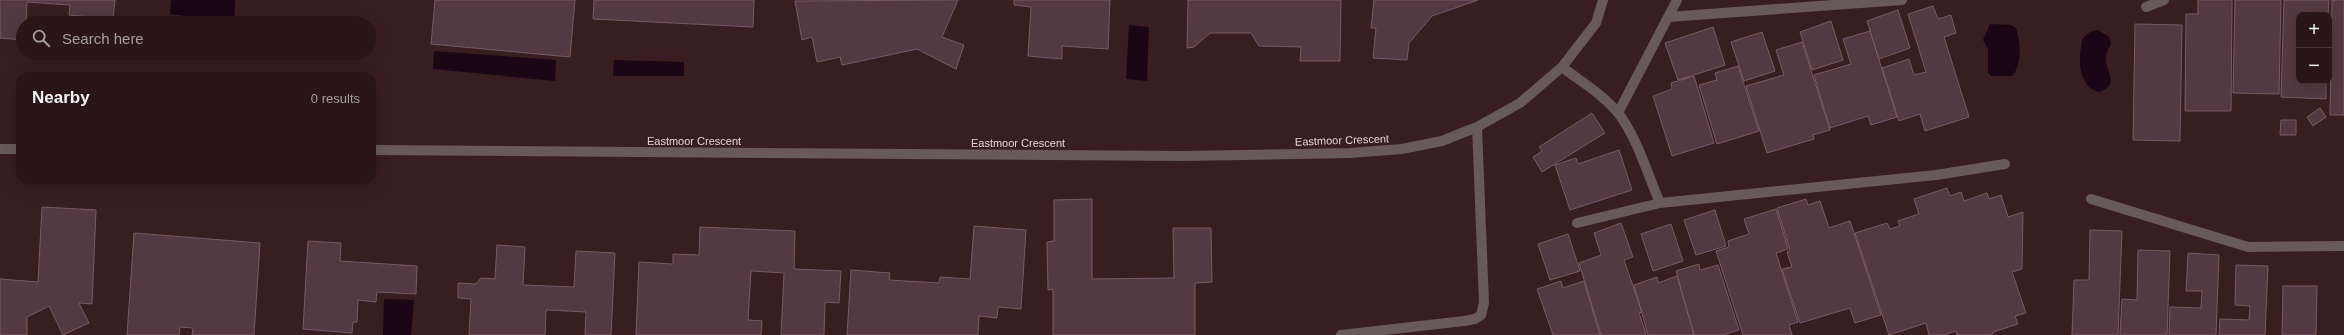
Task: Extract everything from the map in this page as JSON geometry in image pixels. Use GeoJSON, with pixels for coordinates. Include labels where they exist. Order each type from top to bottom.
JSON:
{"type":"FeatureCollection","features":[{"type":"Feature","properties":{"kind":"street","name":"Eastmoor Crescent"},"geometry":{"type":"LineString","coordinates":[[376,150],[1175,156],[1350,153],[1402,150],[1442,141],[1477,127],[1520,103],[1562,67],[1596,22],[1603,0]]}},
{"type":"Feature","properties":{"kind":"street"},"geometry":{"type":"LineString","coordinates":[[1618,113],[1677,0]]}},
{"type":"Feature","properties":{"kind":"street"},"geometry":{"type":"LineString","coordinates":[[1668,17],[1902,0]]}},
{"type":"Feature","properties":{"kind":"street"},"geometry":{"type":"LineString","coordinates":[[2146,8],[2164,0]]}},
{"type":"Feature","properties":{"kind":"street"},"geometry":{"type":"LineString","coordinates":[[1562,67],[1608,102],[1618,113],[1634,139],[1660,203]]}},
{"type":"Feature","properties":{"kind":"street"},"geometry":{"type":"LineString","coordinates":[[1341,335],[1464,321],[1475,319],[1481,315],[1484,303],[1477,127]]}},
{"type":"Feature","properties":{"kind":"street"},"geometry":{"type":"LineString","coordinates":[[0,149],[16,149]]}},
{"type":"Feature","properties":{"kind":"street"},"geometry":{"type":"LineString","coordinates":[[1577,223],[1660,203],[1936,176],[2005,164]]}},
{"type":"Feature","properties":{"kind":"street"},"geometry":{"type":"LineString","coordinates":[[2091,199],[2248,247],[2344,246]]}},
{"type":"Feature","properties":{"kind":"shaded area"},"geometry":{"type":"Polygon","coordinates":[[[171,0],[235,0],[234,16],[184,16],[170,14],[171,0]]]}},
{"type":"Feature","properties":{"kind":"shaded area"},"geometry":{"type":"Polygon","coordinates":[[[1990,24],[2011,25],[2016,28],[2020,53],[2018,66],[2012,76],[1991,76],[1988,73],[1988,49],[1983,40],[1990,24]]]}},
{"type":"Feature","properties":{"kind":"shaded area"},"geometry":{"type":"Polygon","coordinates":[[[1129,25],[1149,27],[1147,81],[1126,79],[1129,25]]]}},
{"type":"Feature","properties":{"kind":"shaded area"},"geometry":{"type":"Polygon","coordinates":[[[2098,30],[2109,37],[2111,43],[2107,53],[2106,62],[2111,82],[2106,89],[2099,92],[2092,89],[2087,84],[2083,77],[2080,61],[2083,38],[2090,32],[2098,30]]]}},
{"type":"Feature","properties":{"kind":"shaded area"},"geometry":{"type":"Polygon","coordinates":[[[434,51],[556,60],[555,81],[433,69],[434,51]]]}},
{"type":"Feature","properties":{"kind":"shaded area"},"geometry":{"type":"Polygon","coordinates":[[[614,60],[684,62],[684,76],[613,76],[614,60]]]}},
{"type":"Feature","properties":{"kind":"shaded area"},"geometry":{"type":"Polygon","coordinates":[[[384,299],[414,300],[411,335],[383,335],[384,299]]]}},
{"type":"Feature","properties":{"kind":"building"},"geometry":{"type":"Polygon","coordinates":[[[0,0],[115,0],[113,16],[69,15],[70,5],[27,2],[26,16],[16,16],[16,39],[0,38],[0,0]]]}},
{"type":"Feature","properties":{"kind":"building"},"geometry":{"type":"Polygon","coordinates":[[[435,0],[575,0],[570,57],[431,44],[435,0]]]}},
{"type":"Feature","properties":{"kind":"building"},"geometry":{"type":"Polygon","coordinates":[[[594,0],[754,0],[753,27],[593,19],[594,0]]]}},
{"type":"Feature","properties":{"kind":"building"},"geometry":{"type":"Polygon","coordinates":[[[958,0],[942,37],[964,45],[956,69],[917,49],[842,65],[840,57],[817,62],[812,37],[802,40],[795,1],[958,0]]]}},
{"type":"Feature","properties":{"kind":"building"},"geometry":{"type":"Polygon","coordinates":[[[1014,0],[1110,0],[1108,49],[1062,46],[1062,59],[1028,56],[1031,7],[1014,5],[1014,0]]]}},
{"type":"Feature","properties":{"kind":"building"},"geometry":{"type":"Polygon","coordinates":[[[1188,0],[1341,0],[1340,61],[1300,61],[1301,47],[1259,46],[1251,33],[1210,33],[1194,47],[1187,48],[1188,0]]]}},
{"type":"Feature","properties":{"kind":"building"},"geometry":{"type":"Polygon","coordinates":[[[1374,0],[1478,0],[1432,16],[1409,43],[1407,60],[1373,58],[1376,28],[1371,28],[1374,0]]]}},
{"type":"Feature","properties":{"kind":"building"},"geometry":{"type":"Polygon","coordinates":[[[2198,0],[2232,0],[2231,111],[2185,111],[2186,14],[2198,14],[2198,0]]]}},
{"type":"Feature","properties":{"kind":"building"},"geometry":{"type":"Polygon","coordinates":[[[2235,0],[2281,0],[2279,94],[2233,93],[2235,0]]]}},
{"type":"Feature","properties":{"kind":"building"},"geometry":{"type":"Polygon","coordinates":[[[2284,0],[2329,0],[2328,12],[2296,12],[2296,84],[2326,84],[2326,99],[2281,97],[2284,0]]]}},
{"type":"Feature","properties":{"kind":"building"},"geometry":{"type":"Polygon","coordinates":[[[2332,0],[2344,0],[2344,115],[2330,115],[2331,84],[2332,84],[2332,0]]]}},
{"type":"Feature","properties":{"kind":"building"},"geometry":{"type":"Polygon","coordinates":[[[1933,6],[1938,19],[1951,15],[1956,33],[1944,37],[1969,117],[1925,131],[1920,114],[1899,121],[1882,68],[1909,59],[1914,75],[1926,72],[1908,14],[1933,6]]]}},
{"type":"Feature","properties":{"kind":"building"},"geometry":{"type":"Polygon","coordinates":[[[1898,10],[1910,48],[1879,59],[1867,21],[1898,10]]]}},
{"type":"Feature","properties":{"kind":"building"},"geometry":{"type":"Polygon","coordinates":[[[1831,21],[1843,60],[1812,70],[1800,32],[1831,21]]]}},
{"type":"Feature","properties":{"kind":"building"},"geometry":{"type":"Polygon","coordinates":[[[2135,24],[2182,25],[2180,141],[2133,140],[2135,24]]]}},
{"type":"Feature","properties":{"kind":"building"},"geometry":{"type":"Polygon","coordinates":[[[1713,27],[1725,65],[1678,80],[1665,43],[1713,27]]]}},
{"type":"Feature","properties":{"kind":"building"},"geometry":{"type":"Polygon","coordinates":[[[1870,31],[1897,117],[1871,125],[1868,116],[1830,128],[1814,75],[1851,64],[1843,39],[1870,31]]]}},
{"type":"Feature","properties":{"kind":"building"},"geometry":{"type":"Polygon","coordinates":[[[1762,32],[1775,71],[1744,81],[1731,42],[1762,32]]]}},
{"type":"Feature","properties":{"kind":"building"},"geometry":{"type":"Polygon","coordinates":[[[1802,42],[1830,130],[1813,135],[1814,139],[1767,153],[1746,86],[1784,75],[1776,50],[1802,42]]]}},
{"type":"Feature","properties":{"kind":"building"},"geometry":{"type":"Polygon","coordinates":[[[1738,66],[1759,131],[1717,144],[1699,85],[1717,80],[1715,73],[1738,66]]]}},
{"type":"Feature","properties":{"kind":"building"},"geometry":{"type":"Polygon","coordinates":[[[1694,76],[1714,143],[1672,156],[1653,96],[1672,89],[1671,83],[1694,76]]]}},
{"type":"Feature","properties":{"kind":"building"},"geometry":{"type":"Polygon","coordinates":[[[2320,108],[2326,117],[2313,126],[2307,117],[2320,108]]]}},
{"type":"Feature","properties":{"kind":"building"},"geometry":{"type":"Polygon","coordinates":[[[1592,113],[1605,133],[1542,172],[1533,157],[1542,151],[1539,147],[1592,113]]]}},
{"type":"Feature","properties":{"kind":"building"},"geometry":{"type":"Polygon","coordinates":[[[2281,120],[2296,120],[2296,135],[2280,135],[2281,120]]]}},
{"type":"Feature","properties":{"kind":"building"},"geometry":{"type":"Polygon","coordinates":[[[1619,150],[1632,190],[1570,210],[1555,165],[1576,158],[1578,164],[1619,150]]]}},
{"type":"Feature","properties":{"kind":"building"},"geometry":{"type":"Polygon","coordinates":[[[1947,188],[1950,196],[1961,192],[1964,201],[1987,193],[1989,199],[2001,195],[2008,217],[2023,212],[2022,269],[2012,272],[2026,313],[2015,316],[2018,324],[1993,332],[1991,335],[1957,335],[1956,331],[1943,335],[1929,335],[1926,323],[1889,335],[1855,233],[1887,223],[1890,229],[1900,226],[1898,221],[1919,214],[1914,199],[1947,188]]]}},
{"type":"Feature","properties":{"kind":"building"},"geometry":{"type":"Polygon","coordinates":[[[1092,199],[1092,279],[1174,278],[1173,228],[1211,228],[1212,282],[1195,283],[1195,335],[1053,335],[1053,289],[1048,290],[1047,242],[1054,241],[1054,200],[1092,199]]]}},
{"type":"Feature","properties":{"kind":"building"},"geometry":{"type":"Polygon","coordinates":[[[1806,199],[1808,205],[1820,201],[1829,228],[1850,221],[1881,315],[1855,323],[1850,308],[1800,323],[1782,269],[1792,267],[1787,252],[1790,250],[1777,208],[1806,199]]]}},
{"type":"Feature","properties":{"kind":"building"},"geometry":{"type":"Polygon","coordinates":[[[42,207],[96,210],[92,304],[79,303],[89,323],[63,335],[49,306],[27,317],[27,335],[0,335],[0,279],[38,282],[42,207]]]}},
{"type":"Feature","properties":{"kind":"building"},"geometry":{"type":"Polygon","coordinates":[[[1776,209],[1788,249],[1776,253],[1798,322],[1789,325],[1792,335],[1743,335],[1716,251],[1729,247],[1728,241],[1749,234],[1744,219],[1776,209]]]}},
{"type":"Feature","properties":{"kind":"building"},"geometry":{"type":"Polygon","coordinates":[[[1715,210],[1726,246],[1696,255],[1684,220],[1715,210]]]}},
{"type":"Feature","properties":{"kind":"building"},"geometry":{"type":"Polygon","coordinates":[[[1621,223],[1633,257],[1624,260],[1642,312],[1639,313],[1646,334],[1645,335],[1601,335],[1579,263],[1601,255],[1594,233],[1621,223]]]}},
{"type":"Feature","properties":{"kind":"building"},"geometry":{"type":"Polygon","coordinates":[[[1671,224],[1683,261],[1653,271],[1641,234],[1671,224]]]}},
{"type":"Feature","properties":{"kind":"building"},"geometry":{"type":"Polygon","coordinates":[[[974,226],[1026,230],[1021,309],[998,307],[997,318],[979,316],[978,335],[847,335],[851,270],[890,273],[889,280],[939,283],[940,277],[970,279],[974,226]]]}},
{"type":"Feature","properties":{"kind":"building"},"geometry":{"type":"Polygon","coordinates":[[[700,227],[795,231],[794,269],[841,271],[839,303],[825,302],[824,335],[781,335],[784,273],[751,271],[748,320],[762,321],[761,335],[636,335],[639,262],[673,264],[673,254],[699,255],[700,227]]]}},
{"type":"Feature","properties":{"kind":"building"},"geometry":{"type":"Polygon","coordinates":[[[2090,230],[2122,231],[2118,335],[2072,335],[2074,280],[2089,280],[2090,230]]]}},
{"type":"Feature","properties":{"kind":"building"},"geometry":{"type":"Polygon","coordinates":[[[134,233],[260,243],[254,335],[192,335],[193,328],[180,327],[179,335],[127,335],[134,233]]]}},
{"type":"Feature","properties":{"kind":"building"},"geometry":{"type":"Polygon","coordinates":[[[1568,234],[1580,271],[1550,280],[1538,244],[1568,234]]]}},
{"type":"Feature","properties":{"kind":"building"},"geometry":{"type":"Polygon","coordinates":[[[308,241],[341,243],[340,261],[417,266],[416,294],[377,292],[376,302],[358,300],[357,322],[353,322],[352,333],[303,329],[308,241]]]}},
{"type":"Feature","properties":{"kind":"building"},"geometry":{"type":"Polygon","coordinates":[[[497,245],[525,247],[523,285],[574,287],[576,251],[615,253],[611,335],[585,335],[586,312],[546,310],[545,335],[469,335],[471,299],[458,298],[458,283],[476,284],[481,278],[495,279],[497,245]]]}},
{"type":"Feature","properties":{"kind":"building"},"geometry":{"type":"Polygon","coordinates":[[[2138,250],[2170,251],[2167,335],[2120,335],[2122,299],[2137,300],[2138,250]]]}},
{"type":"Feature","properties":{"kind":"building"},"geometry":{"type":"Polygon","coordinates":[[[2188,253],[2219,255],[2216,335],[2169,335],[2170,307],[2201,308],[2202,291],[2186,291],[2188,253]]]}},
{"type":"Feature","properties":{"kind":"building"},"geometry":{"type":"Polygon","coordinates":[[[1699,264],[1700,270],[1718,265],[1739,330],[1722,335],[1694,335],[1676,271],[1699,264]]]}},
{"type":"Feature","properties":{"kind":"building"},"geometry":{"type":"Polygon","coordinates":[[[2236,265],[2268,266],[2265,335],[2219,335],[2220,319],[2249,320],[2250,306],[2235,305],[2236,265]]]}},
{"type":"Feature","properties":{"kind":"building"},"geometry":{"type":"Polygon","coordinates":[[[1677,276],[1694,335],[1648,335],[1634,285],[1657,277],[1658,283],[1677,276]]]}},
{"type":"Feature","properties":{"kind":"building"},"geometry":{"type":"Polygon","coordinates":[[[1561,281],[1563,288],[1584,281],[1600,335],[1553,335],[1537,289],[1561,281]]]}},
{"type":"Feature","properties":{"kind":"building"},"geometry":{"type":"Polygon","coordinates":[[[2283,286],[2317,286],[2316,335],[2282,335],[2283,286]]]}}]}
